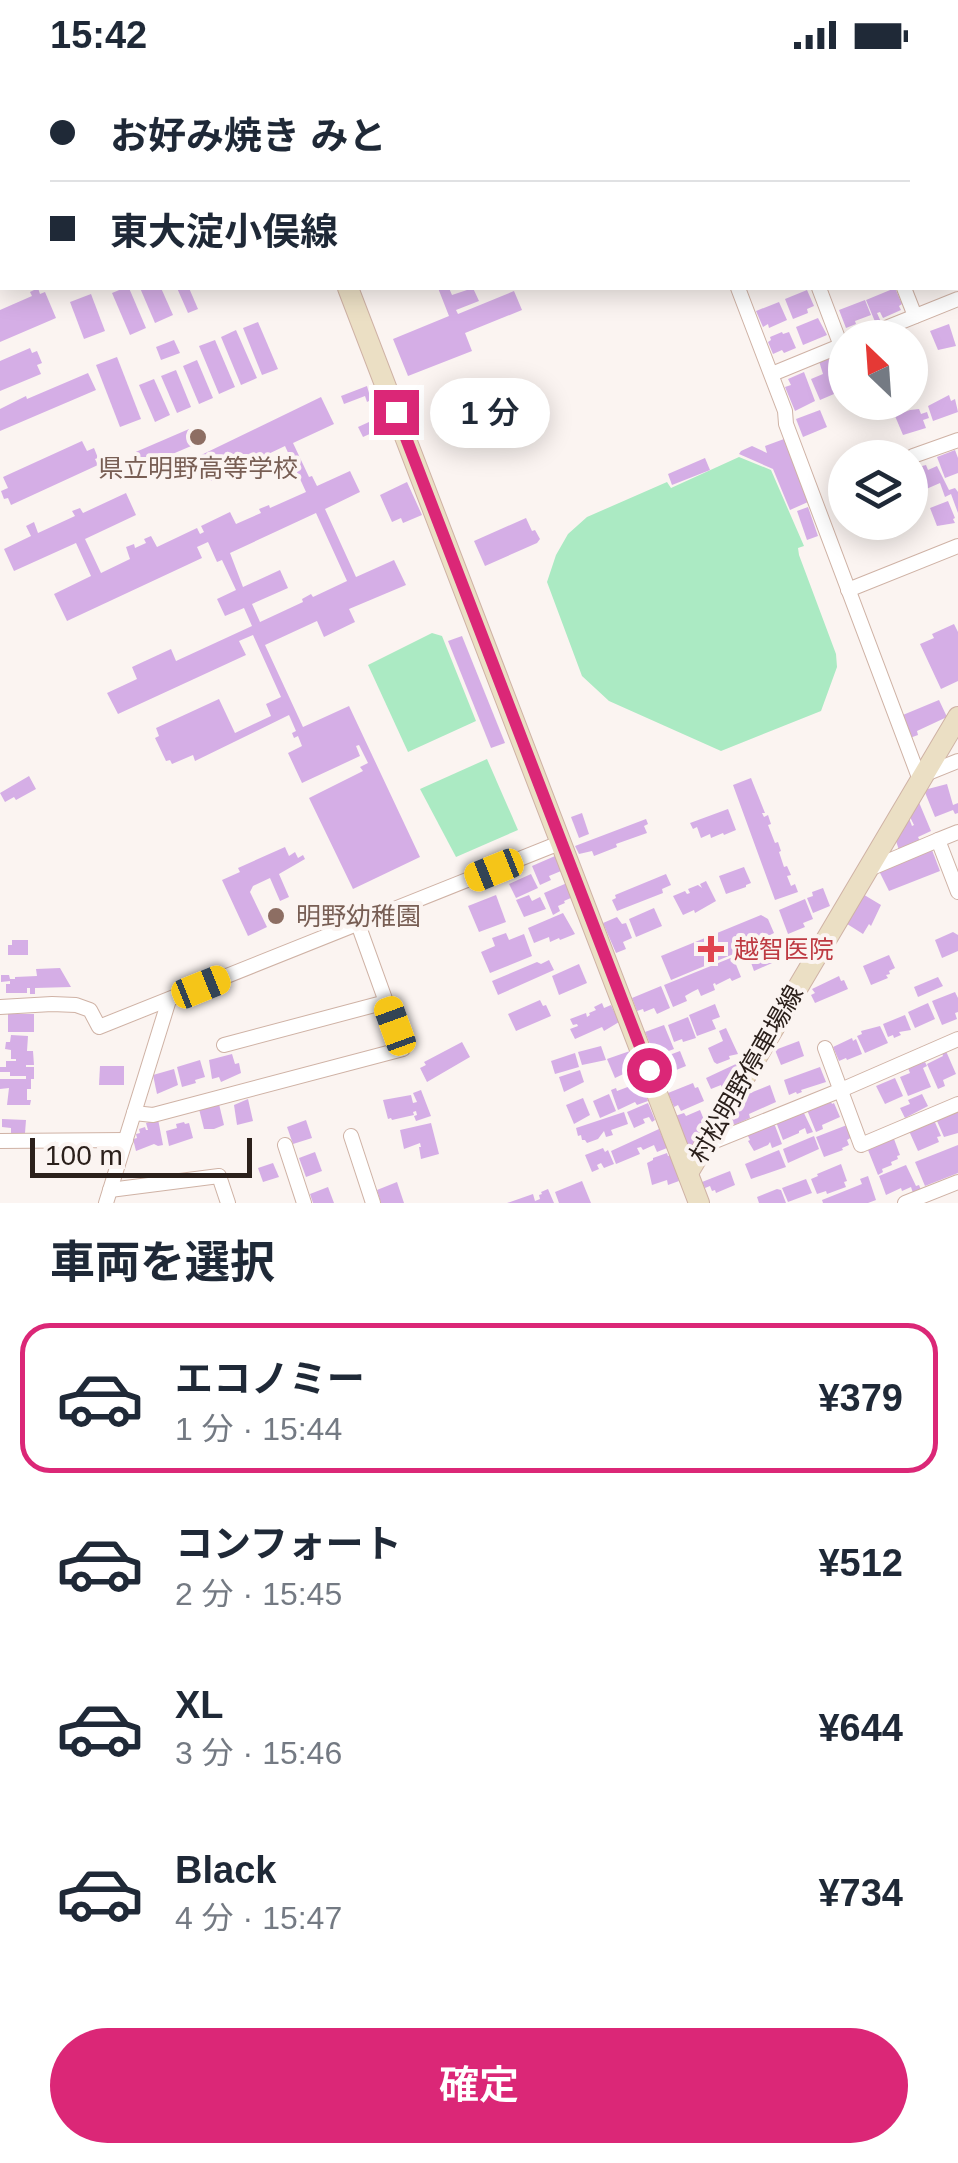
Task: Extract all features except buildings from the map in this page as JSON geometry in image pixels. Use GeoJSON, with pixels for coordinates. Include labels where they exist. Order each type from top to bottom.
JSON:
{"type":"FeatureCollection","features":[{"type":"Feature","properties":{"kind":"main road"},"geometry":{"type":"LineString","coordinates":[[349,290],[699,1203]]}},
{"type":"Feature","properties":{"kind":"main road","name":"村松明野停車場線"},"geometry":{"type":"LineString","coordinates":[[688,1173],[958,717]]}},
{"type":"Feature","properties":{"kind":"street"},"geometry":{"type":"LineString","coordinates":[[739,290],[921,778],[958,761]]}},
{"type":"Feature","properties":{"kind":"street"},"geometry":{"type":"LineString","coordinates":[[820,290],[832,320]]}},
{"type":"Feature","properties":{"kind":"street"},"geometry":{"type":"LineString","coordinates":[[905,290],[915,316]]}},
{"type":"Feature","properties":{"kind":"street"},"geometry":{"type":"LineString","coordinates":[[905,320],[958,299]]}},
{"type":"Feature","properties":{"kind":"street"},"geometry":{"type":"LineString","coordinates":[[772,374],[828,351]]}},
{"type":"Feature","properties":{"kind":"street"},"geometry":{"type":"LineString","coordinates":[[928,451],[958,440]]}},
{"type":"Feature","properties":{"kind":"street"},"geometry":{"type":"LineString","coordinates":[[848,590],[958,546]]}},
{"type":"Feature","properties":{"kind":"street"},"geometry":{"type":"LineString","coordinates":[[866,870],[958,832]]}},
{"type":"Feature","properties":{"kind":"street"},"geometry":{"type":"LineString","coordinates":[[938,840],[958,892]]}},
{"type":"Feature","properties":{"kind":"street"},"geometry":{"type":"LineString","coordinates":[[0,1007],[76,1005],[90,1010],[99,1027],[562,842]]}},
{"type":"Feature","properties":{"kind":"street"},"geometry":{"type":"LineString","coordinates":[[134,1112],[153,1114],[403,1049],[358,924]]}},
{"type":"Feature","properties":{"kind":"street"},"geometry":{"type":"LineString","coordinates":[[169,1000],[108,1197],[219,1176],[228,1203]]}},
{"type":"Feature","properties":{"kind":"street"},"geometry":{"type":"LineString","coordinates":[[224,1044],[386,1002]]}},
{"type":"Feature","properties":{"kind":"street"},"geometry":{"type":"LineString","coordinates":[[704,1145],[958,1039]]}},
{"type":"Feature","properties":{"kind":"street"},"geometry":{"type":"LineString","coordinates":[[825,1048],[861,1145],[958,1104]]}},
{"type":"Feature","properties":{"kind":"street"},"geometry":{"type":"LineString","coordinates":[[351,1136],[373,1203]]}},
{"type":"Feature","properties":{"kind":"street"},"geometry":{"type":"LineString","coordinates":[[0,1142],[126,1140]]}},
{"type":"Feature","properties":{"kind":"street"},"geometry":{"type":"LineString","coordinates":[[285,1144],[304,1203]]}},
{"type":"Feature","properties":{"kind":"street"},"geometry":{"type":"LineString","coordinates":[[905,1203],[958,1182]]}},
{"type":"Feature","properties":{"kind":"green space"},"geometry":{"type":"Polygon","coordinates":[[[739,457],[771,470],[804,546],[798,548],[799,555],[836,654],[837,667],[821,711],[721,751],[609,701],[582,676],[547,582],[568,534],[587,517],[667,482],[671,488],[739,457]]]}},
{"type":"Feature","properties":{"kind":"green space"},"geometry":{"type":"Polygon","coordinates":[[[432,633],[442,636],[476,721],[408,752],[368,665],[432,633]]]}},
{"type":"Feature","properties":{"kind":"green space"},"geometry":{"type":"Polygon","coordinates":[[[487,759],[518,830],[456,857],[420,789],[487,759]]]}},
{"type":"Feature","properties":{"kind":"place","name":"県立明野高等学校"},"geometry":{"type":"Point","coordinates":[198,437]}},
{"type":"Feature","properties":{"kind":"place","name":"明野幼稚園"},"geometry":{"type":"Point","coordinates":[276,916]}},
{"type":"Feature","properties":{"kind":"place","name":"越智医院"},"geometry":{"type":"Point","coordinates":[711,949]}},
{"type":"Feature","properties":{"kind":"route"},"geometry":{"type":"LineString","coordinates":[[396,412],[649,1070]]}}]}
